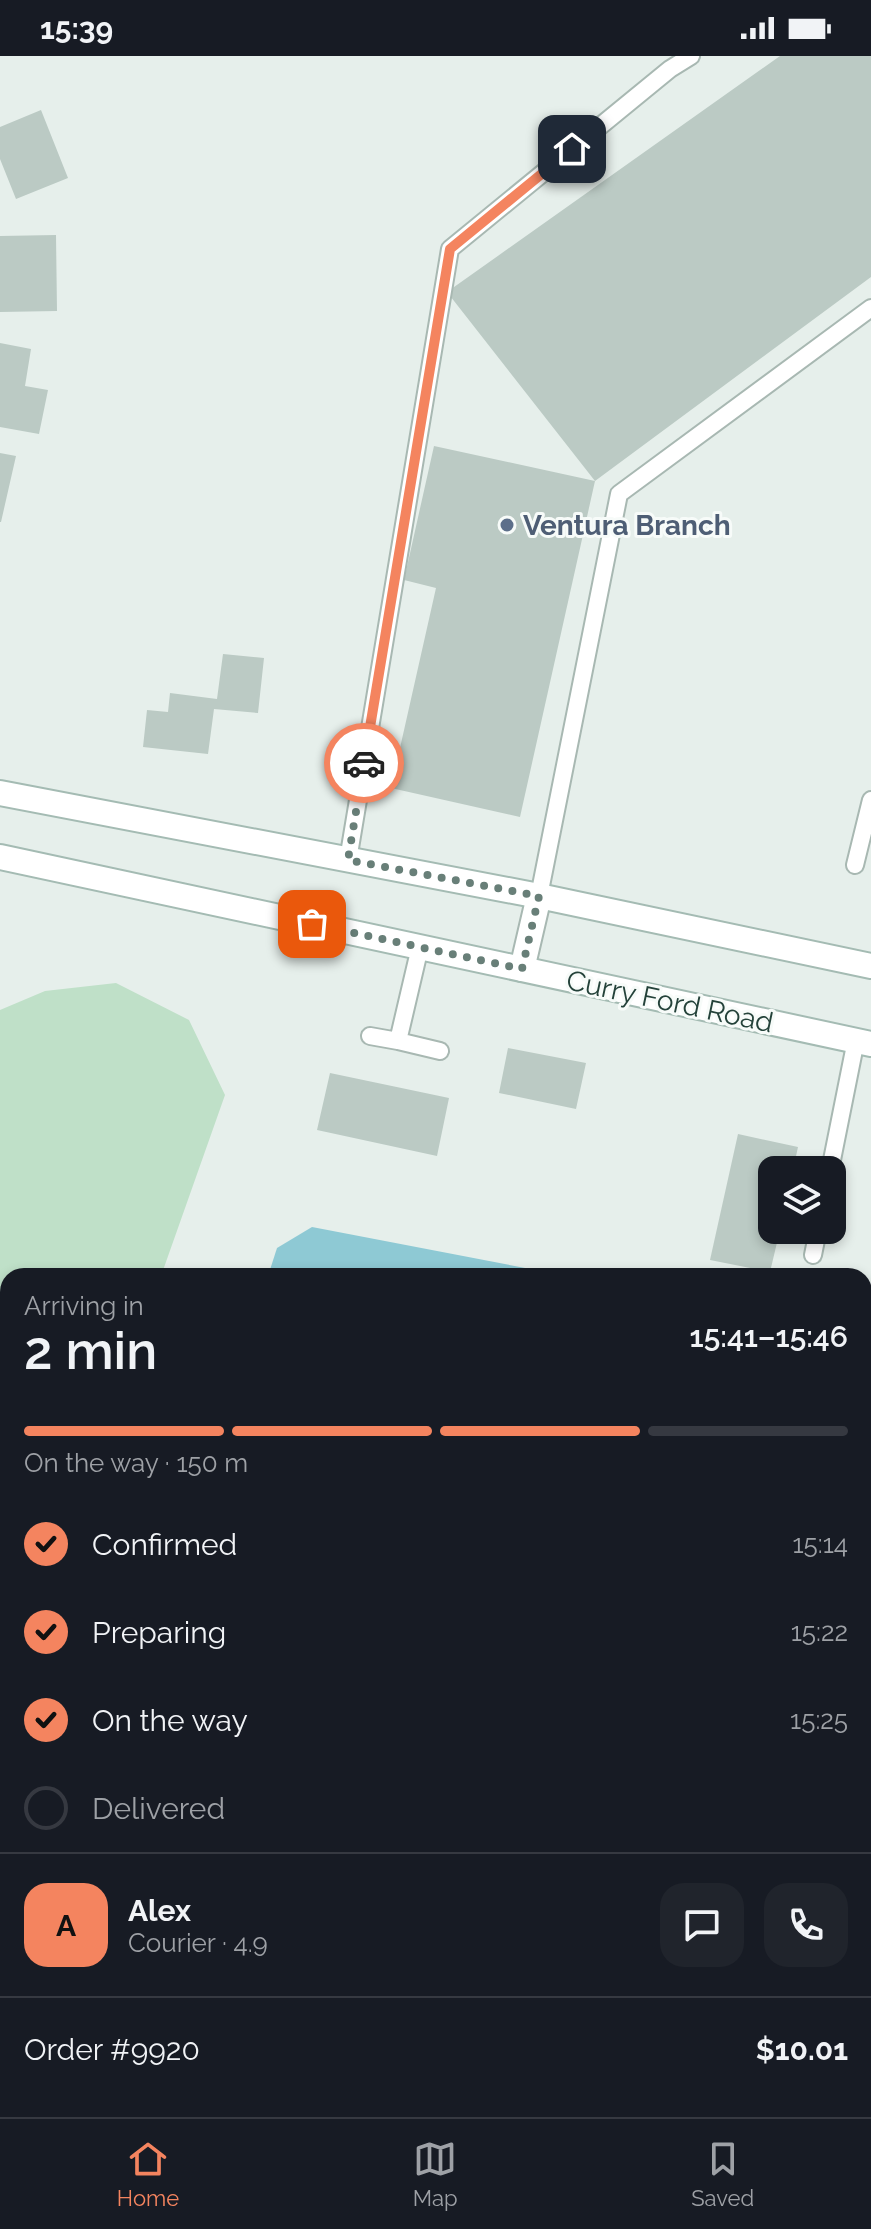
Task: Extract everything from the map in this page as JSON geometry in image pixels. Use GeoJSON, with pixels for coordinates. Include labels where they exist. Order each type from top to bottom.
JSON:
{"type":"FeatureCollection","features":[{"type":"Feature","properties":{"kind":"street"},"geometry":{"type":"LineString","coordinates":[[0,793],[539,896],[871,966]]}},
{"type":"Feature","properties":{"kind":"street","name":"Curry Ford Road"},"geometry":{"type":"LineString","coordinates":[[0,857],[863,1042]]}},
{"type":"Feature","properties":{"kind":"street"},"geometry":{"type":"LineString","coordinates":[[522,969],[539,896]]}},
{"type":"Feature","properties":{"kind":"lane"},"geometry":{"type":"LineString","coordinates":[[348,860],[450,249],[670,69],[691,56]]}},
{"type":"Feature","properties":{"kind":"lane"},"geometry":{"type":"LineString","coordinates":[[539,896],[619,494],[871,308]]}},
{"type":"Feature","properties":{"kind":"lane"},"geometry":{"type":"LineString","coordinates":[[855,865],[871,800]]}},
{"type":"Feature","properties":{"kind":"lane"},"geometry":{"type":"LineString","coordinates":[[398,1041],[420,947]]}},
{"type":"Feature","properties":{"kind":"lane"},"geometry":{"type":"LineString","coordinates":[[370,1036],[440,1051]]}},
{"type":"Feature","properties":{"kind":"lane"},"geometry":{"type":"LineString","coordinates":[[834,1156],[863,1042]]}},
{"type":"Feature","properties":{"kind":"lane"},"geometry":{"type":"LineString","coordinates":[[813,1255],[815,1244]]}},
{"type":"Feature","properties":{"kind":"green space"},"geometry":{"type":"Polygon","coordinates":[[[116,983],[189,1020],[225,1095],[164,1268],[0,1268],[0,1010],[45,991],[116,983]]]}},
{"type":"Feature","properties":{"kind":"water"},"geometry":{"type":"Polygon","coordinates":[[[312,1227],[525,1268],[271,1268],[277,1248],[312,1227]]]}},
{"type":"Feature","properties":{"kind":"building"},"geometry":{"type":"Polygon","coordinates":[[[780,56],[871,56],[871,277],[595,481],[447,292],[780,56]]]}},
{"type":"Feature","properties":{"kind":"building"},"geometry":{"type":"Polygon","coordinates":[[[41,110],[68,178],[16,199],[0,159],[0,127],[41,110]]]}},
{"type":"Feature","properties":{"kind":"building"},"geometry":{"type":"Polygon","coordinates":[[[56,235],[57,311],[0,312],[0,236],[56,235]]]}},
{"type":"Feature","properties":{"kind":"building"},"geometry":{"type":"Polygon","coordinates":[[[0,343],[31,349],[25,386],[48,390],[39,434],[0,427],[0,343]]]}},
{"type":"Feature","properties":{"kind":"building"},"geometry":{"type":"Polygon","coordinates":[[[434,446],[595,481],[520,817],[391,788],[436,588],[404,580],[434,446]]]}},
{"type":"Feature","properties":{"kind":"building"},"geometry":{"type":"Polygon","coordinates":[[[0,453],[16,456],[1,522],[0,522],[0,453]]]}},
{"type":"Feature","properties":{"kind":"building"},"geometry":{"type":"Polygon","coordinates":[[[223,654],[264,658],[258,713],[214,709],[208,754],[143,747],[147,710],[168,712],[170,693],[217,699],[223,654]]]}},
{"type":"Feature","properties":{"kind":"building"},"geometry":{"type":"Polygon","coordinates":[[[508,1048],[586,1063],[576,1109],[499,1093],[508,1048]]]}},
{"type":"Feature","properties":{"kind":"building"},"geometry":{"type":"Polygon","coordinates":[[[330,1073],[449,1098],[437,1156],[317,1130],[330,1073]]]}},
{"type":"Feature","properties":{"kind":"building"},"geometry":{"type":"Polygon","coordinates":[[[738,1134],[798,1147],[796,1156],[758,1156],[758,1244],[777,1244],[771,1268],[750,1268],[710,1260],[738,1134]]]}},
{"type":"Feature","properties":{"kind":"way so far"},"geometry":{"type":"LineString","coordinates":[[312,924],[522,969],[539,896],[348,860],[364,763]]}},
{"type":"Feature","properties":{"kind":"place","name":"Ventura Branch"},"geometry":{"type":"Point","coordinates":[507,525]}},
{"type":"Feature","properties":{"kind":"route"},"geometry":{"type":"LineString","coordinates":[[364,763],[450,249],[572,149]]}}]}
